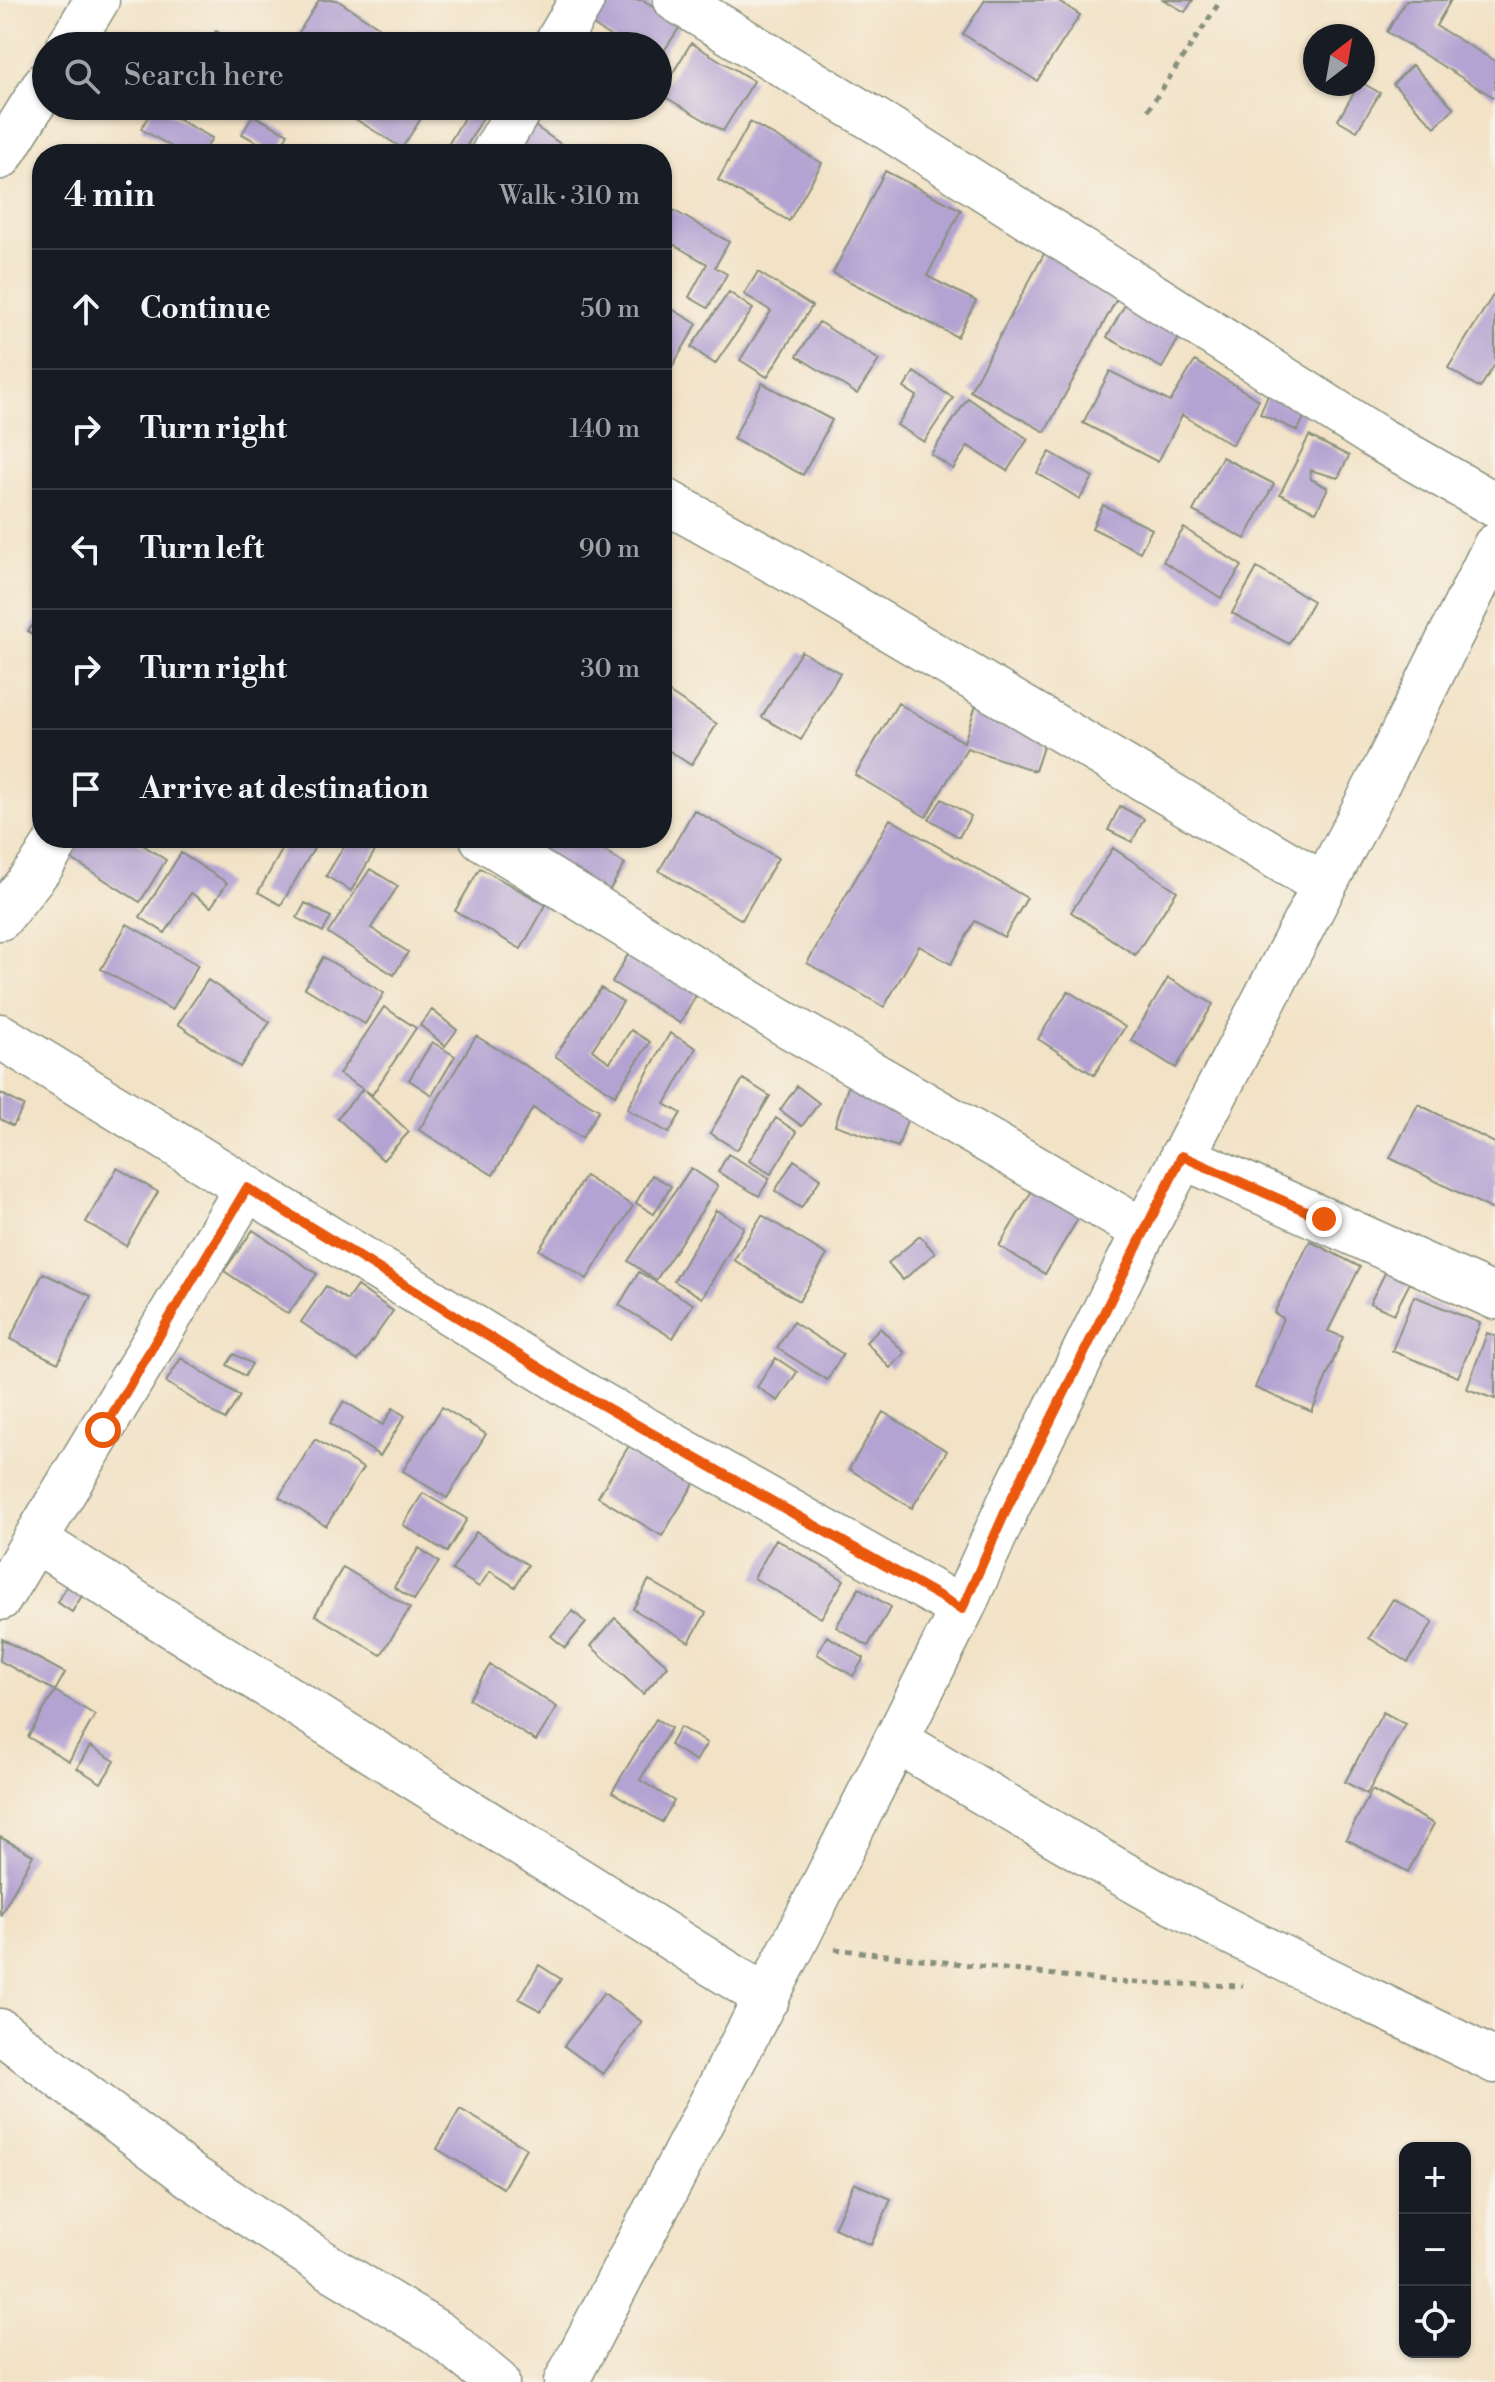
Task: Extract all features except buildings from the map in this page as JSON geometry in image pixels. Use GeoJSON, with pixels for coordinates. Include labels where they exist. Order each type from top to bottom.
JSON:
{"type":"FeatureCollection","features":[{"type":"Feature","properties":{"kind":"street"},"geometry":{"type":"LineString","coordinates":[[78,32],[97,0]]}},
{"type":"Feature","properties":{"kind":"street"},"geometry":{"type":"LineString","coordinates":[[563,32],[582,0]]}},
{"type":"Feature","properties":{"kind":"street"},"geometry":{"type":"LineString","coordinates":[[676,0],[902,137],[1379,439],[1495,505]]}},
{"type":"Feature","properties":{"kind":"street"},"geometry":{"type":"LineString","coordinates":[[0,157],[32,106]]}},
{"type":"Feature","properties":{"kind":"street"},"geometry":{"type":"LineString","coordinates":[[499,144],[513,120]]}},
{"type":"Feature","properties":{"kind":"street"},"geometry":{"type":"LineString","coordinates":[[672,505],[781,565],[1324,885]]}},
{"type":"Feature","properties":{"kind":"street"},"geometry":{"type":"LineString","coordinates":[[566,2382],[767,1998],[962,1609],[1008,1506],[1144,1231],[1387,765],[1495,546]]}},
{"type":"Feature","properties":{"kind":"street"},"geometry":{"type":"LineString","coordinates":[[0,918],[53,848]]}},
{"type":"Feature","properties":{"kind":"street"},"geometry":{"type":"LineString","coordinates":[[498,848],[777,1019],[1144,1231]]}},
{"type":"Feature","properties":{"kind":"street"},"geometry":{"type":"LineString","coordinates":[[0,1036],[579,1392],[962,1609]]}},
{"type":"Feature","properties":{"kind":"street"},"geometry":{"type":"LineString","coordinates":[[1182,1156],[1495,1297]]}},
{"type":"Feature","properties":{"kind":"street"},"geometry":{"type":"LineString","coordinates":[[0,1598],[247,1188]]}},
{"type":"Feature","properties":{"kind":"street"},"geometry":{"type":"LineString","coordinates":[[35,1540],[767,1998]]}},
{"type":"Feature","properties":{"kind":"street"},"geometry":{"type":"LineString","coordinates":[[897,1741],[1164,1897],[1336,1986],[1411,2018],[1495,2061]]}},
{"type":"Feature","properties":{"kind":"street"},"geometry":{"type":"LineString","coordinates":[[0,2031],[192,2177],[326,2265],[438,2333],[497,2382]]}},
{"type":"Feature","properties":{"kind":"path"},"geometry":{"type":"LineString","coordinates":[[1148,110],[1221,0]]}},
{"type":"Feature","properties":{"kind":"path"},"geometry":{"type":"LineString","coordinates":[[794,1944],[1114,1982],[1247,1986]]}},
{"type":"Feature","properties":{"kind":"route"},"geometry":{"type":"LineString","coordinates":[[103,1430],[247,1188],[579,1392],[962,1609],[1008,1506],[1182,1156],[1324,1219]]}}]}
